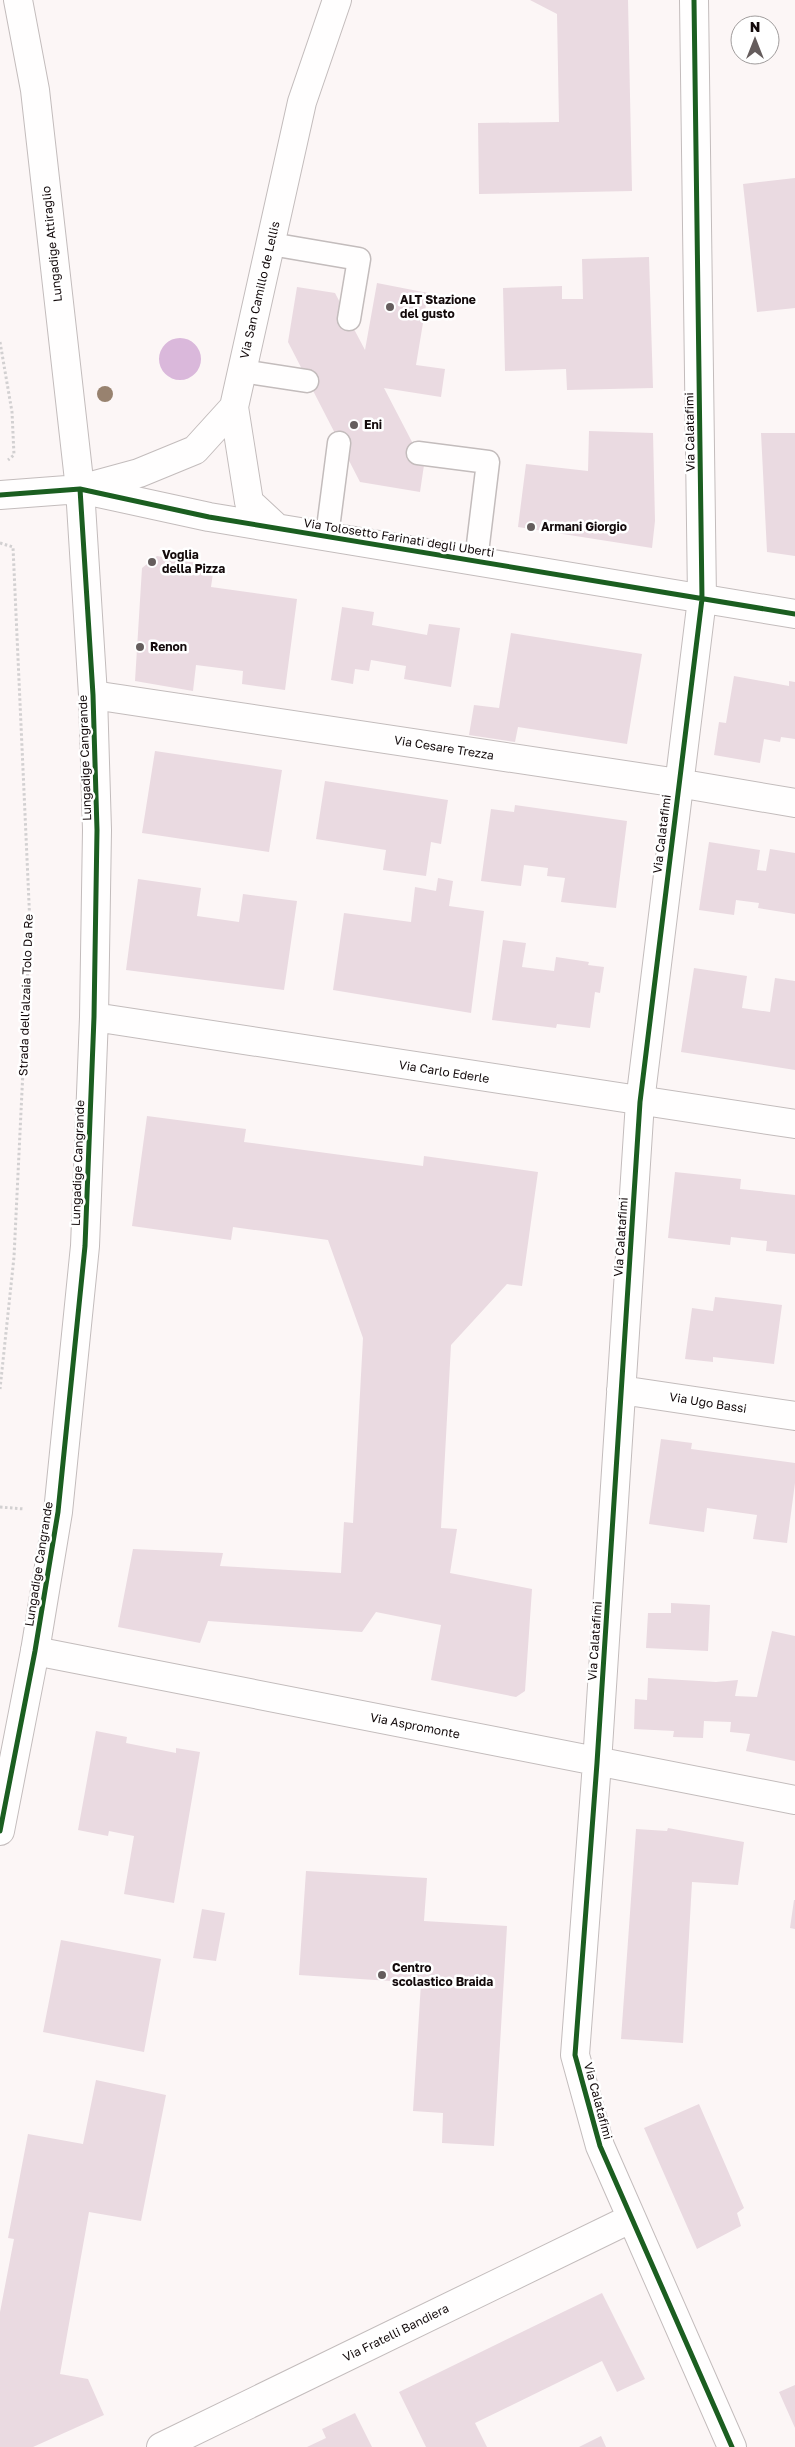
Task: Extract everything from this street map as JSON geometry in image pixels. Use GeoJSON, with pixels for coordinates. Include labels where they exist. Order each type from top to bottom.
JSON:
{"type":"FeatureCollection","features":[{"type":"Feature","properties":{"kind":"street","name":"Lungadige Attiraglio"},"geometry":{"type":"LineString","coordinates":[[18,0],[35,90],[80,489]]}},
{"type":"Feature","properties":{"kind":"street","name":"Via San Camillo de Lellis"},"geometry":{"type":"LineString","coordinates":[[80,489],[139,473],[195,450],[234,407],[302,102],[337,0]]}},
{"type":"Feature","properties":{"kind":"street","name":"Via Calatafimi"},"geometry":{"type":"LineString","coordinates":[[694,0],[702,599],[640,1102],[597,1762],[575,2055],[600,2146],[630,2219],[732,2447]]}},
{"type":"Feature","properties":{"kind":"street"},"geometry":{"type":"LineString","coordinates":[[234,407],[249,502],[277,528]]}},
{"type":"Feature","properties":{"kind":"street","name":"Via Tolosetto Farinati degli Uberti"},"geometry":{"type":"LineString","coordinates":[[0,495],[80,489],[209,517],[795,614]]}},
{"type":"Feature","properties":{"kind":"street","name":"Lungadige Cangrande"},"geometry":{"type":"LineString","coordinates":[[0,1831],[35,1652],[58,1512],[85,1246],[94,1018],[97,830],[93,695],[80,489]]}},
{"type":"Feature","properties":{"kind":"street","name":"Via Cesare Trezza"},"geometry":{"type":"LineString","coordinates":[[93,695],[678,783],[795,803]]}},
{"type":"Feature","properties":{"kind":"street","name":"Via Carlo Ederle"},"geometry":{"type":"LineString","coordinates":[[94,1018],[795,1124]]}},
{"type":"Feature","properties":{"kind":"street","name":"Via Ugo Bassi"},"geometry":{"type":"LineString","coordinates":[[621,1390],[795,1416]]}},
{"type":"Feature","properties":{"kind":"street","name":"Via Aspromonte"},"geometry":{"type":"LineString","coordinates":[[35,1652],[795,1800]]}},
{"type":"Feature","properties":{"kind":"street","name":"Via Fratelli Bandiera"},"geometry":{"type":"LineString","coordinates":[[161,2447],[630,2219]]}},
{"type":"Feature","properties":{"kind":"lane"},"geometry":{"type":"LineString","coordinates":[[271,244],[359,259],[349,319]]}},
{"type":"Feature","properties":{"kind":"lane"},"geometry":{"type":"LineString","coordinates":[[242,371],[307,381]]}},
{"type":"Feature","properties":{"kind":"lane"},"geometry":{"type":"LineString","coordinates":[[327,536],[339,443]]}},
{"type":"Feature","properties":{"kind":"lane"},"geometry":{"type":"LineString","coordinates":[[418,453],[488,462],[476,561]]}},
{"type":"Feature","properties":{"kind":"path"},"geometry":{"type":"LineString","coordinates":[[0,342],[12,412],[14,455],[4,463]]}},
{"type":"Feature","properties":{"kind":"shaded area"},"geometry":{"type":"Polygon","coordinates":[[[184,338],[192,341],[198,347],[201,359],[198,371],[192,377],[176,380],[168,377],[162,371],[159,355],[162,347],[168,341],[184,338]]]}},
{"type":"Feature","properties":{"kind":"building"},"geometry":{"type":"Polygon","coordinates":[[[530,0],[628,0],[632,191],[479,194],[478,123],[559,122],[557,14],[530,0]]]}},
{"type":"Feature","properties":{"kind":"building"},"geometry":{"type":"Polygon","coordinates":[[[795,178],[795,308],[757,312],[743,184],[795,178]]]}},
{"type":"Feature","properties":{"kind":"building"},"geometry":{"type":"Polygon","coordinates":[[[649,257],[653,388],[567,390],[566,369],[505,371],[503,288],[562,286],[562,299],[583,299],[582,259],[649,257]]]}},
{"type":"Feature","properties":{"kind":"building"},"geometry":{"type":"Polygon","coordinates":[[[377,283],[428,293],[416,365],[445,369],[441,397],[384,388],[424,465],[420,492],[360,482],[288,342],[297,287],[335,293],[365,350],[377,283]]]}},
{"type":"Feature","properties":{"kind":"building"},"geometry":{"type":"Polygon","coordinates":[[[589,431],[653,433],[655,521],[652,548],[518,527],[526,464],[588,471],[589,431]]]}},
{"type":"Feature","properties":{"kind":"building"},"geometry":{"type":"Polygon","coordinates":[[[761,433],[795,433],[795,556],[767,552],[761,433]]]}},
{"type":"Feature","properties":{"kind":"building"},"geometry":{"type":"Polygon","coordinates":[[[157,556],[214,566],[211,587],[297,599],[285,690],[242,684],[243,671],[196,665],[193,691],[135,681],[142,568],[157,556]]]}},
{"type":"Feature","properties":{"kind":"building"},"geometry":{"type":"Polygon","coordinates":[[[342,607],[374,612],[372,625],[427,635],[429,624],[460,628],[451,687],[404,679],[406,666],[371,660],[369,671],[355,669],[353,684],[331,680],[342,607]]]}},
{"type":"Feature","properties":{"kind":"building"},"geometry":{"type":"Polygon","coordinates":[[[511,633],[642,654],[627,744],[518,727],[515,742],[469,735],[474,705],[499,708],[511,633]]]}},
{"type":"Feature","properties":{"kind":"building"},"geometry":{"type":"Polygon","coordinates":[[[734,676],[789,686],[789,681],[795,682],[795,739],[781,737],[780,742],[764,739],[760,763],[714,755],[719,722],[726,723],[734,676]]]}},
{"type":"Feature","properties":{"kind":"building"},"geometry":{"type":"Polygon","coordinates":[[[155,751],[282,770],[269,852],[142,833],[155,751]]]}},
{"type":"Feature","properties":{"kind":"building"},"geometry":{"type":"Polygon","coordinates":[[[325,781],[448,800],[441,844],[431,842],[426,876],[383,870],[386,850],[316,839],[325,781]]]}},
{"type":"Feature","properties":{"kind":"building"},"geometry":{"type":"Polygon","coordinates":[[[515,805],[627,821],[616,908],[561,902],[565,878],[547,876],[548,868],[524,865],[521,886],[481,881],[491,809],[514,812],[515,805]]]}},
{"type":"Feature","properties":{"kind":"building"},"geometry":{"type":"Polygon","coordinates":[[[709,842],[760,850],[757,870],[766,871],[770,849],[795,853],[795,914],[758,908],[759,903],[736,900],[734,915],[699,910],[709,842]]]}},
{"type":"Feature","properties":{"kind":"building"},"geometry":{"type":"Polygon","coordinates":[[[438,878],[453,881],[449,906],[484,911],[471,1013],[333,990],[344,913],[411,922],[415,887],[436,891],[438,878]]]}},
{"type":"Feature","properties":{"kind":"building"},"geometry":{"type":"Polygon","coordinates":[[[138,879],[201,888],[197,916],[239,922],[243,894],[297,901],[284,990],[126,970],[138,879]]]}},
{"type":"Feature","properties":{"kind":"building"},"geometry":{"type":"Polygon","coordinates":[[[503,940],[526,943],[522,967],[554,971],[556,957],[589,962],[588,965],[604,967],[600,993],[595,992],[590,1028],[557,1024],[556,1028],[492,1020],[503,940]]]}},
{"type":"Feature","properties":{"kind":"building"},"geometry":{"type":"Polygon","coordinates":[[[694,968],[747,976],[742,1008],[770,1012],[775,978],[795,981],[795,1070],[681,1052],[694,968]]]}},
{"type":"Feature","properties":{"kind":"building"},"geometry":{"type":"Polygon","coordinates":[[[147,1116],[246,1129],[244,1142],[423,1166],[424,1156],[538,1172],[522,1286],[507,1284],[451,1345],[441,1528],[457,1529],[450,1573],[532,1589],[525,1691],[516,1697],[431,1680],[441,1625],[376,1612],[362,1632],[208,1621],[200,1643],[118,1627],[133,1549],[223,1553],[220,1566],[341,1573],[344,1522],[353,1523],[363,1338],[328,1240],[233,1227],[231,1240],[132,1226],[147,1116]]]}},
{"type":"Feature","properties":{"kind":"building"},"geometry":{"type":"Polygon","coordinates":[[[675,1172],[741,1179],[740,1189],[795,1195],[795,1254],[766,1251],[767,1241],[731,1237],[730,1245],[668,1238],[675,1172]]]}},
{"type":"Feature","properties":{"kind":"building"},"geometry":{"type":"Polygon","coordinates":[[[715,1297],[782,1305],[774,1364],[713,1357],[713,1362],[685,1359],[692,1308],[713,1311],[715,1297]]]}},
{"type":"Feature","properties":{"kind":"building"},"geometry":{"type":"Polygon","coordinates":[[[661,1439],[692,1443],[691,1449],[795,1463],[795,1483],[787,1543],[753,1539],[757,1515],[707,1508],[704,1532],[649,1524],[661,1439]]]}},
{"type":"Feature","properties":{"kind":"building"},"geometry":{"type":"Polygon","coordinates":[[[671,1603],[710,1605],[708,1651],[646,1648],[648,1613],[671,1613],[671,1603]]]}},
{"type":"Feature","properties":{"kind":"building"},"geometry":{"type":"Polygon","coordinates":[[[772,1631],[795,1636],[795,1761],[746,1751],[750,1734],[730,1732],[731,1722],[704,1721],[703,1738],[673,1737],[674,1731],[634,1729],[635,1699],[647,1700],[648,1678],[716,1682],[738,1680],[735,1696],[757,1697],[772,1631]]]}},
{"type":"Feature","properties":{"kind":"building"},"geometry":{"type":"Polygon","coordinates":[[[96,1731],[127,1737],[126,1743],[176,1753],[176,1748],[200,1752],[174,1903],[124,1894],[134,1836],[109,1831],[108,1836],[78,1830],[96,1731]]]}},
{"type":"Feature","properties":{"kind":"building"},"geometry":{"type":"Polygon","coordinates":[[[668,1828],[744,1842],[738,1885],[692,1882],[683,2043],[621,2039],[636,1829],[667,1831],[668,1828]]]}},
{"type":"Feature","properties":{"kind":"building"},"geometry":{"type":"Polygon","coordinates":[[[306,1871],[427,1878],[424,1921],[507,1926],[494,2146],[442,2143],[443,2113],[413,2111],[421,1983],[299,1975],[306,1871]]]}},
{"type":"Feature","properties":{"kind":"building"},"geometry":{"type":"Polygon","coordinates":[[[795,1900],[795,1929],[790,1928],[795,1900]]]}},
{"type":"Feature","properties":{"kind":"building"},"geometry":{"type":"Polygon","coordinates":[[[202,1909],[225,1913],[216,1961],[193,1958],[202,1909]]]}},
{"type":"Feature","properties":{"kind":"building"},"geometry":{"type":"Polygon","coordinates":[[[61,1940],[161,1959],[144,2052],[43,2032],[61,1940]]]}},
{"type":"Feature","properties":{"kind":"building"},"geometry":{"type":"Polygon","coordinates":[[[96,2080],[166,2095],[141,2221],[89,2212],[60,2374],[88,2379],[104,2415],[33,2447],[0,2447],[0,2312],[14,2239],[8,2238],[28,2134],[83,2144],[96,2080]]]}},
{"type":"Feature","properties":{"kind":"building"},"geometry":{"type":"Polygon","coordinates":[[[699,2104],[744,2208],[737,2213],[741,2226],[697,2249],[644,2128],[699,2104]]]}},
{"type":"Feature","properties":{"kind":"building"},"geometry":{"type":"Polygon","coordinates":[[[602,2293],[645,2379],[617,2392],[602,2361],[475,2423],[487,2447],[426,2447],[399,2392],[602,2293]]]}},
{"type":"Feature","properties":{"kind":"building"},"geometry":{"type":"Polygon","coordinates":[[[795,2385],[795,2428],[779,2392],[795,2385]]]}},
{"type":"Feature","properties":{"kind":"building"},"geometry":{"type":"Polygon","coordinates":[[[355,2413],[372,2447],[307,2447],[326,2438],[322,2429],[355,2413]]]}},
{"type":"Feature","properties":{"kind":"building"},"geometry":{"type":"Polygon","coordinates":[[[601,2436],[606,2447],[579,2447],[601,2436]]]}},
{"type":"Feature","properties":{"kind":"cycle path"},"geometry":{"type":"LineString","coordinates":[[694,0],[702,599],[640,1102],[597,1763],[575,2055],[600,2146],[732,2447]]}},
{"type":"Feature","properties":{"kind":"cycle path"},"geometry":{"type":"LineString","coordinates":[[0,495],[80,489],[209,517],[795,614]]}},
{"type":"Feature","properties":{"kind":"cycle path"},"geometry":{"type":"LineString","coordinates":[[0,1831],[35,1651],[58,1512],[85,1246],[94,1017],[97,830],[93,695],[80,489]]}},
{"type":"Feature","properties":{"kind":"place","name":"ALT Stazione del gusto"},"geometry":{"type":"Point","coordinates":[390,307]}},
{"type":"Feature","properties":{"kind":"place","name":"Eni"},"geometry":{"type":"Point","coordinates":[354,425]}},
{"type":"Feature","properties":{"kind":"place","name":"Armani Giorgio"},"geometry":{"type":"Point","coordinates":[531,527]}},
{"type":"Feature","properties":{"kind":"place","name":"Voglia della Pizza"},"geometry":{"type":"Point","coordinates":[152,562]}},
{"type":"Feature","properties":{"kind":"place","name":"Renon"},"geometry":{"type":"Point","coordinates":[140,647]}},
{"type":"Feature","properties":{"kind":"place","name":"Centro scolastico Braida"},"geometry":{"type":"Point","coordinates":[382,1975]}}]}
